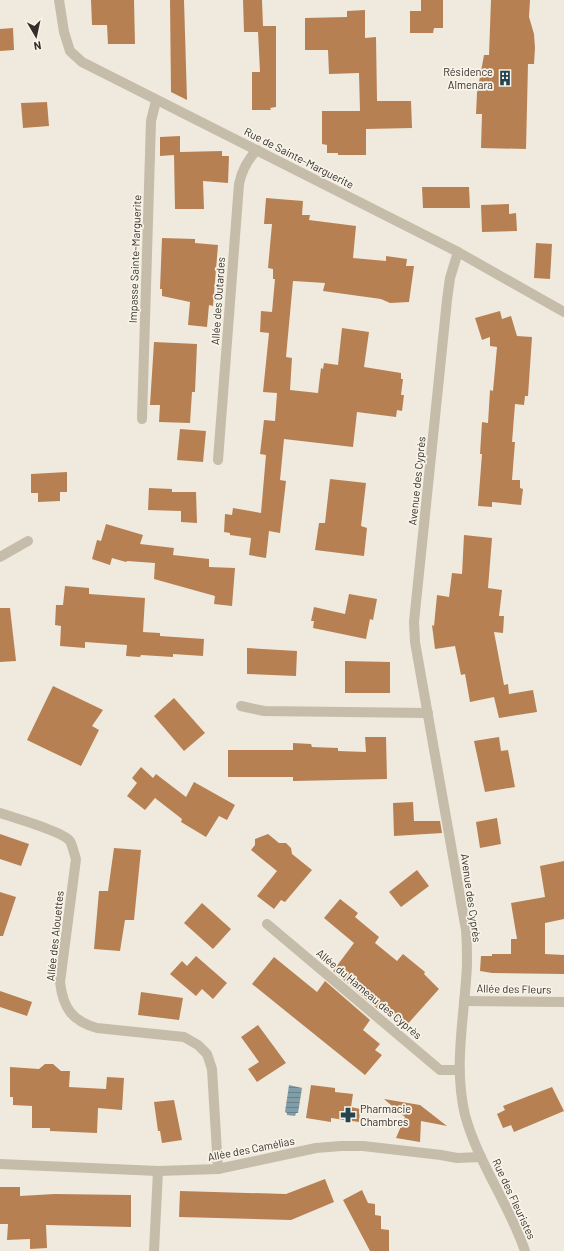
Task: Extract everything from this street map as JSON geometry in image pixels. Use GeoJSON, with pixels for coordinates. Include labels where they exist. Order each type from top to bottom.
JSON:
{"type":"FeatureCollection","features":[{"type":"Feature","properties":{"kind":"street","name":"Rue de Sainte-Marguerite"},"geometry":{"type":"LineString","coordinates":[[59,0],[64,32],[70,51],[82,62],[156,101],[257,150],[458,252],[564,312]]}},
{"type":"Feature","properties":{"kind":"street","name":"Impasse Sainte-Marguerite"},"geometry":{"type":"LineString","coordinates":[[142,419],[151,121],[156,101]]}},
{"type":"Feature","properties":{"kind":"street","name":"Allée des Outardes"},"geometry":{"type":"LineString","coordinates":[[218,460],[239,184],[241,173],[249,158],[257,150]]}},
{"type":"Feature","properties":{"kind":"street","name":"Avenue des Cyprès"},"geometry":{"type":"LineString","coordinates":[[458,252],[450,278],[447,300],[414,622],[415,642],[466,930],[467,964],[459,1070],[461,1092],[466,1116],[481,1156]]}},
{"type":"Feature","properties":{"kind":"street"},"geometry":{"type":"LineString","coordinates":[[0,557],[28,541]]}},
{"type":"Feature","properties":{"kind":"street"},"geometry":{"type":"LineString","coordinates":[[241,706],[264,711],[428,713]]}},
{"type":"Feature","properties":{"kind":"street","name":"Allée des Alouettes"},"geometry":{"type":"LineString","coordinates":[[0,813],[59,834],[69,840],[73,849],[76,859],[60,982],[66,1006],[75,1019],[98,1028],[184,1037],[207,1054],[212,1076],[218,1169]]}},
{"type":"Feature","properties":{"kind":"street","name":"Allée du Hameau des Cyprès"},"geometry":{"type":"LineString","coordinates":[[267,924],[440,1070],[459,1070]]}},
{"type":"Feature","properties":{"kind":"street","name":"Allée des Fleurs"},"geometry":{"type":"LineString","coordinates":[[464,1001],[564,1002]]}},
{"type":"Feature","properties":{"kind":"street","name":"Allée des Camélias"},"geometry":{"type":"LineString","coordinates":[[0,1164],[158,1171],[218,1169],[316,1148],[341,1146],[363,1146],[457,1158],[481,1156]]}},
{"type":"Feature","properties":{"kind":"street","name":"Rue des Fleuristes"},"geometry":{"type":"LineString","coordinates":[[481,1156],[510,1213],[525,1251]]}},
{"type":"Feature","properties":{"kind":"street"},"geometry":{"type":"LineString","coordinates":[[154,1251],[158,1171]]}},
{"type":"Feature","properties":{"kind":"water"},"geometry":{"type":"Polygon","coordinates":[[[289,1085],[302,1088],[298,1113],[296,1113],[295,1116],[287,1115],[285,1112],[289,1085]]]}},
{"type":"Feature","properties":{"kind":"building"},"geometry":{"type":"Polygon","coordinates":[[[91,0],[134,0],[135,44],[108,44],[107,25],[92,25],[91,0]]]}},
{"type":"Feature","properties":{"kind":"building"},"geometry":{"type":"Polygon","coordinates":[[[170,0],[184,0],[187,100],[171,92],[170,0]]]}},
{"type":"Feature","properties":{"kind":"building"},"geometry":{"type":"Polygon","coordinates":[[[243,0],[262,0],[263,26],[276,26],[276,107],[270,108],[271,110],[252,110],[252,72],[260,72],[258,32],[244,32],[243,0]]]}},
{"type":"Feature","properties":{"kind":"building"},"geometry":{"type":"Polygon","coordinates":[[[421,0],[443,0],[443,28],[434,28],[433,33],[410,33],[410,11],[421,11],[421,0]]]}},
{"type":"Feature","properties":{"kind":"building","name":"Résidence Almenara"},"geometry":{"type":"Polygon","coordinates":[[[491,0],[530,0],[529,17],[534,34],[535,48],[534,64],[528,64],[526,149],[481,148],[482,114],[476,114],[477,93],[484,55],[489,55],[491,0]]]}},
{"type":"Feature","properties":{"kind":"building"},"geometry":{"type":"Polygon","coordinates":[[[365,10],[365,38],[376,37],[377,101],[411,101],[412,128],[366,129],[366,155],[338,155],[338,153],[327,153],[327,145],[322,144],[322,111],[360,111],[359,73],[329,74],[328,50],[305,50],[305,18],[347,17],[347,11],[365,10]]]}},
{"type":"Feature","properties":{"kind":"building"},"geometry":{"type":"Polygon","coordinates":[[[13,28],[14,50],[0,51],[0,29],[13,28]]]}},
{"type":"Feature","properties":{"kind":"building"},"geometry":{"type":"Polygon","coordinates":[[[47,102],[49,126],[23,128],[21,103],[47,102]]]}},
{"type":"Feature","properties":{"kind":"building"},"geometry":{"type":"Polygon","coordinates":[[[180,136],[180,152],[222,151],[222,156],[229,156],[228,183],[203,181],[204,209],[175,209],[174,155],[160,156],[160,137],[180,136]]]}},
{"type":"Feature","properties":{"kind":"building"},"geometry":{"type":"Polygon","coordinates":[[[422,187],[469,187],[470,208],[423,208],[422,187]]]}},
{"type":"Feature","properties":{"kind":"building"},"geometry":{"type":"Polygon","coordinates":[[[266,198],[303,201],[302,215],[310,215],[309,220],[356,226],[353,258],[386,261],[386,256],[407,259],[406,266],[414,266],[409,302],[390,303],[381,299],[323,291],[325,283],[293,281],[286,357],[292,358],[290,390],[318,393],[321,368],[323,369],[324,363],[338,365],[342,328],[369,332],[364,367],[401,373],[401,379],[403,379],[401,395],[404,395],[402,411],[397,410],[396,417],[357,412],[353,447],[284,439],[280,480],[286,481],[280,533],[269,531],[266,558],[249,555],[251,538],[230,535],[230,533],[224,532],[225,514],[232,515],[233,508],[261,513],[266,455],[260,454],[264,420],[275,421],[277,393],[263,392],[269,333],[260,332],[261,311],[272,312],[275,279],[273,279],[273,269],[268,268],[272,224],[264,224],[266,198]]]}},
{"type":"Feature","properties":{"kind":"building"},"geometry":{"type":"Polygon","coordinates":[[[509,204],[509,214],[516,213],[517,231],[482,232],[481,205],[509,204]]]}},
{"type":"Feature","properties":{"kind":"building"},"geometry":{"type":"Polygon","coordinates":[[[162,238],[195,239],[195,243],[218,245],[213,306],[209,305],[207,327],[188,325],[190,302],[162,296],[162,289],[160,289],[162,238]]]}},
{"type":"Feature","properties":{"kind":"building"},"geometry":{"type":"Polygon","coordinates":[[[536,243],[552,244],[550,279],[534,278],[536,243]]]}},
{"type":"Feature","properties":{"kind":"building"},"geometry":{"type":"Polygon","coordinates":[[[500,311],[502,319],[511,316],[517,336],[532,337],[528,396],[525,396],[524,405],[515,404],[512,442],[515,442],[512,480],[520,480],[520,488],[523,489],[521,505],[492,502],[492,507],[478,506],[482,454],[480,454],[482,422],[488,423],[490,390],[493,391],[497,347],[490,346],[490,337],[482,340],[475,318],[500,311]]]}},
{"type":"Feature","properties":{"kind":"building"},"geometry":{"type":"Polygon","coordinates":[[[154,342],[197,344],[195,392],[192,392],[190,423],[159,422],[160,405],[150,405],[154,342]]]}},
{"type":"Feature","properties":{"kind":"building"},"geometry":{"type":"Polygon","coordinates":[[[180,429],[206,431],[203,462],[177,460],[180,429]]]}},
{"type":"Feature","properties":{"kind":"building"},"geometry":{"type":"Polygon","coordinates":[[[67,472],[67,492],[60,492],[60,501],[38,502],[38,493],[31,493],[31,474],[67,472]]]}},
{"type":"Feature","properties":{"kind":"building"},"geometry":{"type":"Polygon","coordinates":[[[330,479],[366,483],[361,526],[367,528],[364,556],[315,550],[319,523],[325,523],[330,479]]]}},
{"type":"Feature","properties":{"kind":"building"},"geometry":{"type":"Polygon","coordinates":[[[149,488],[172,489],[172,492],[196,492],[197,523],[181,522],[181,511],[148,510],[149,488]]]}},
{"type":"Feature","properties":{"kind":"building"},"geometry":{"type":"Polygon","coordinates":[[[106,524],[143,535],[140,544],[174,548],[173,555],[209,559],[209,567],[235,568],[232,606],[214,604],[215,596],[154,579],[155,563],[126,562],[112,558],[110,565],[92,559],[97,540],[101,541],[106,524]]]}},
{"type":"Feature","properties":{"kind":"building"},"geometry":{"type":"Polygon","coordinates":[[[464,535],[492,538],[488,588],[502,590],[499,616],[504,616],[503,633],[494,632],[504,685],[508,684],[509,694],[533,690],[537,712],[499,718],[494,697],[470,702],[465,674],[461,675],[455,646],[435,649],[432,625],[434,626],[437,595],[449,597],[452,573],[462,574],[464,535]]]}},
{"type":"Feature","properties":{"kind":"building"},"geometry":{"type":"Polygon","coordinates":[[[65,586],[89,588],[89,594],[145,598],[143,632],[160,633],[160,636],[204,639],[203,656],[173,654],[173,657],[141,655],[140,657],[126,656],[127,645],[85,642],[85,648],[60,646],[61,626],[55,625],[56,605],[63,605],[65,586]]]}},
{"type":"Feature","properties":{"kind":"building"},"geometry":{"type":"Polygon","coordinates":[[[349,594],[377,599],[373,620],[370,619],[366,639],[313,628],[314,621],[311,621],[314,607],[345,614],[349,594]]]}},
{"type":"Feature","properties":{"kind":"building"},"geometry":{"type":"Polygon","coordinates":[[[0,608],[10,608],[16,661],[0,662],[0,608]]]}},
{"type":"Feature","properties":{"kind":"building"},"geometry":{"type":"Polygon","coordinates":[[[247,648],[297,651],[296,676],[247,674],[247,648]]]}},
{"type":"Feature","properties":{"kind":"building"},"geometry":{"type":"Polygon","coordinates":[[[345,661],[390,662],[390,693],[345,693],[345,661]]]}},
{"type":"Feature","properties":{"kind":"building"},"geometry":{"type":"Polygon","coordinates":[[[53,686],[103,710],[92,726],[99,730],[81,766],[27,740],[53,686]]]}},
{"type":"Feature","properties":{"kind":"building"},"geometry":{"type":"Polygon","coordinates":[[[174,698],[205,733],[184,751],[154,716],[174,698]]]}},
{"type":"Feature","properties":{"kind":"building"},"geometry":{"type":"Polygon","coordinates":[[[365,737],[386,737],[387,779],[293,781],[293,777],[228,777],[228,750],[293,750],[293,743],[311,744],[312,747],[338,748],[338,751],[366,752],[365,737]]]}},
{"type":"Feature","properties":{"kind":"building"},"geometry":{"type":"Polygon","coordinates":[[[499,737],[501,751],[508,750],[515,787],[485,792],[474,741],[499,737]]]}},
{"type":"Feature","properties":{"kind":"building"},"geometry":{"type":"Polygon","coordinates":[[[141,767],[153,778],[156,774],[186,797],[194,782],[235,805],[227,820],[219,816],[206,837],[181,822],[182,819],[155,798],[145,810],[127,796],[137,783],[132,778],[141,767]]]}},
{"type":"Feature","properties":{"kind":"building"},"geometry":{"type":"Polygon","coordinates":[[[413,802],[414,821],[440,821],[442,833],[394,836],[393,803],[413,802]]]}},
{"type":"Feature","properties":{"kind":"building"},"geometry":{"type":"Polygon","coordinates":[[[497,818],[501,844],[480,848],[476,822],[497,818]]]}},
{"type":"Feature","properties":{"kind":"building"},"geometry":{"type":"Polygon","coordinates":[[[0,834],[29,844],[21,866],[0,859],[0,834]]]}},
{"type":"Feature","properties":{"kind":"building"},"geometry":{"type":"Polygon","coordinates":[[[268,834],[279,843],[286,843],[291,848],[292,854],[312,870],[285,902],[281,900],[274,909],[257,896],[277,871],[251,850],[255,845],[255,839],[268,834]]]}},
{"type":"Feature","properties":{"kind":"building"},"geometry":{"type":"Polygon","coordinates":[[[114,848],[141,850],[134,920],[125,920],[120,951],[94,949],[99,891],[108,891],[114,848]]]}},
{"type":"Feature","properties":{"kind":"building"},"geometry":{"type":"Polygon","coordinates":[[[564,861],[564,919],[545,923],[545,954],[564,955],[564,974],[492,973],[480,971],[481,956],[492,956],[492,954],[511,954],[511,939],[517,939],[511,903],[545,897],[540,866],[564,861]]]}},
{"type":"Feature","properties":{"kind":"building"},"geometry":{"type":"Polygon","coordinates":[[[417,870],[429,886],[401,907],[389,892],[417,870]]]}},
{"type":"Feature","properties":{"kind":"building"},"geometry":{"type":"Polygon","coordinates":[[[0,892],[16,897],[3,936],[0,936],[0,892]]]}},
{"type":"Feature","properties":{"kind":"building"},"geometry":{"type":"Polygon","coordinates":[[[340,899],[358,913],[355,917],[379,937],[375,943],[397,961],[403,954],[425,972],[424,974],[439,989],[405,1027],[381,1005],[378,1009],[333,971],[354,943],[324,918],[340,899]]]}},
{"type":"Feature","properties":{"kind":"building"},"geometry":{"type":"Polygon","coordinates":[[[202,903],[231,929],[213,949],[184,923],[202,903]]]}},
{"type":"Feature","properties":{"kind":"building"},"geometry":{"type":"Polygon","coordinates":[[[196,956],[227,983],[213,999],[202,989],[196,996],[170,974],[182,961],[187,966],[196,956]]]}},
{"type":"Feature","properties":{"kind":"building"},"geometry":{"type":"Polygon","coordinates":[[[274,957],[317,992],[325,981],[370,1020],[363,1030],[380,1044],[375,1050],[382,1055],[365,1075],[252,984],[274,957]]]}},
{"type":"Feature","properties":{"kind":"building"},"geometry":{"type":"Polygon","coordinates":[[[0,991],[32,1002],[27,1016],[0,1007],[0,991]]]}},
{"type":"Feature","properties":{"kind":"building"},"geometry":{"type":"Polygon","coordinates":[[[141,992],[183,998],[179,1020],[138,1015],[141,992]]]}},
{"type":"Feature","properties":{"kind":"building"},"geometry":{"type":"Polygon","coordinates":[[[258,1025],[286,1063],[257,1082],[248,1069],[259,1062],[241,1037],[258,1025]]]}},
{"type":"Feature","properties":{"kind":"building"},"geometry":{"type":"Polygon","coordinates":[[[45,1064],[53,1064],[61,1071],[70,1071],[69,1087],[106,1089],[107,1077],[124,1078],[122,1110],[98,1108],[97,1133],[50,1131],[50,1128],[32,1128],[32,1106],[13,1105],[13,1097],[10,1097],[10,1067],[39,1069],[45,1064]]]}},
{"type":"Feature","properties":{"kind":"building"},"geometry":{"type":"Polygon","coordinates":[[[311,1085],[335,1088],[335,1092],[353,1094],[351,1107],[360,1109],[359,1122],[331,1118],[331,1122],[306,1118],[311,1085]]]}},
{"type":"Feature","properties":{"kind":"building"},"geometry":{"type":"Polygon","coordinates":[[[552,1087],[564,1111],[514,1132],[511,1125],[503,1128],[497,1114],[505,1110],[503,1106],[552,1087]]]}},
{"type":"Feature","properties":{"kind":"building"},"geometry":{"type":"Polygon","coordinates":[[[384,1099],[420,1105],[447,1126],[421,1121],[420,1142],[396,1138],[405,1117],[384,1099]]]}},
{"type":"Feature","properties":{"kind":"building"},"geometry":{"type":"Polygon","coordinates":[[[174,1100],[182,1140],[162,1143],[160,1131],[158,1131],[154,1102],[174,1100]]]}},
{"type":"Feature","properties":{"kind":"building"},"geometry":{"type":"Polygon","coordinates":[[[325,1179],[334,1202],[291,1220],[179,1217],[180,1191],[286,1194],[325,1179]]]}},
{"type":"Feature","properties":{"kind":"building"},"geometry":{"type":"Polygon","coordinates":[[[0,1187],[20,1187],[20,1196],[54,1194],[131,1195],[131,1227],[46,1225],[47,1248],[30,1249],[30,1239],[7,1240],[8,1224],[0,1224],[0,1187]]]}},
{"type":"Feature","properties":{"kind":"building"},"geometry":{"type":"Polygon","coordinates":[[[362,1190],[368,1203],[375,1204],[375,1215],[381,1216],[381,1229],[389,1230],[389,1251],[370,1251],[343,1200],[362,1190]]]}},
{"type":"Feature","properties":{"kind":"place","name":"Résidence Almenara"},"geometry":{"type":"Point","coordinates":[505,78]}},
{"type":"Feature","properties":{"kind":"place","name":"Pharmacie Chambres"},"geometry":{"type":"Point","coordinates":[348,1115]}}]}
